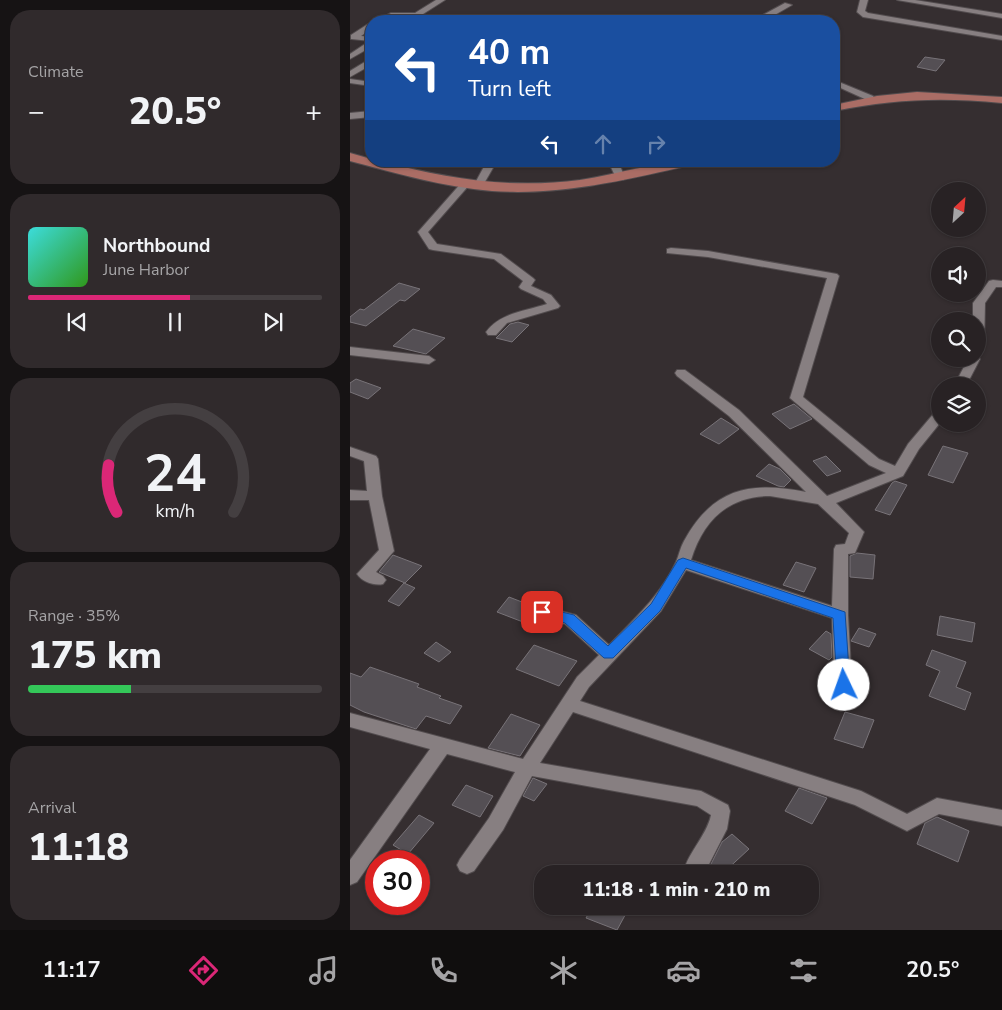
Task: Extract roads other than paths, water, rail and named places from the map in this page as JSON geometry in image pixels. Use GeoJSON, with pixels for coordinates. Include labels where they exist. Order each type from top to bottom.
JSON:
{"type":"FeatureCollection","features":[{"type":"Feature","properties":{"kind":"main road"},"geometry":{"type":"LineString","coordinates":[[840,106],[870,98],[909,94],[1002,100]]}},
{"type":"Feature","properties":{"kind":"main road"},"geometry":{"type":"LineString","coordinates":[[350,157],[365,161]]}},
{"type":"Feature","properties":{"kind":"main road"},"geometry":{"type":"LineString","coordinates":[[390,167],[473,184],[511,188],[605,181],[666,167]]}},
{"type":"Feature","properties":{"kind":"street"},"geometry":{"type":"LineString","coordinates":[[418,15],[440,0]]}},
{"type":"Feature","properties":{"kind":"street"},"geometry":{"type":"LineString","coordinates":[[864,0],[861,12],[866,15],[1002,38]]}},
{"type":"Feature","properties":{"kind":"street"},"geometry":{"type":"LineString","coordinates":[[901,0],[1002,16]]}},
{"type":"Feature","properties":{"kind":"street"},"geometry":{"type":"LineString","coordinates":[[768,15],[788,4]]}},
{"type":"Feature","properties":{"kind":"street"},"geometry":{"type":"LineString","coordinates":[[352,38],[365,30]]}},
{"type":"Feature","properties":{"kind":"street"},"geometry":{"type":"LineString","coordinates":[[352,38],[365,39]]}},
{"type":"Feature","properties":{"kind":"street"},"geometry":{"type":"LineString","coordinates":[[350,57],[365,48]]}},
{"type":"Feature","properties":{"kind":"street"},"geometry":{"type":"LineString","coordinates":[[350,75],[365,66]]}},
{"type":"Feature","properties":{"kind":"street"},"geometry":{"type":"LineString","coordinates":[[350,81],[365,83]]}},
{"type":"Feature","properties":{"kind":"street"},"geometry":{"type":"LineString","coordinates":[[840,85],[870,98]]}},
{"type":"Feature","properties":{"kind":"street"},"geometry":{"type":"LineString","coordinates":[[350,116],[365,115]]}},
{"type":"Feature","properties":{"kind":"street"},"geometry":{"type":"LineString","coordinates":[[487,167],[473,184],[424,232],[432,247],[497,256],[529,280],[525,287],[547,297],[554,306],[503,321],[492,332]]}},
{"type":"Feature","properties":{"kind":"street"},"geometry":{"type":"LineString","coordinates":[[615,167],[620,178]]}},
{"type":"Feature","properties":{"kind":"street"},"geometry":{"type":"LineString","coordinates":[[671,251],[708,254],[833,276],[796,398],[874,462],[898,472]]}},
{"type":"Feature","properties":{"kind":"street"},"geometry":{"type":"LineString","coordinates":[[979,312],[979,303],[992,283],[1002,284]]}},
{"type":"Feature","properties":{"kind":"street"},"geometry":{"type":"LineString","coordinates":[[350,352],[429,360]]}},
{"type":"Feature","properties":{"kind":"street"},"geometry":{"type":"LineString","coordinates":[[681,373],[734,413],[857,532],[850,548],[840,549],[840,615],[844,703]]}},
{"type":"Feature","properties":{"kind":"street"},"geometry":{"type":"LineString","coordinates":[[467,865],[496,824],[527,768],[583,682],[655,607],[683,563],[686,550],[702,525],[718,507],[740,494],[769,492],[825,502],[898,472],[913,448],[931,426]]}},
{"type":"Feature","properties":{"kind":"street"},"geometry":{"type":"LineString","coordinates":[[350,451],[371,459],[375,496],[387,550],[365,574],[378,580]]}},
{"type":"Feature","properties":{"kind":"street"},"geometry":{"type":"LineString","coordinates":[[350,495],[375,496]]}},
{"type":"Feature","properties":{"kind":"street"},"geometry":{"type":"LineString","coordinates":[[683,563],[840,615]]}},
{"type":"Feature","properties":{"kind":"street"},"geometry":{"type":"LineString","coordinates":[[542,612],[570,619],[609,655]]}},
{"type":"Feature","properties":{"kind":"street"},"geometry":{"type":"LineString","coordinates":[[568,704],[862,798],[906,823],[937,806],[1002,818]]}},
{"type":"Feature","properties":{"kind":"street"},"geometry":{"type":"LineString","coordinates":[[350,720],[527,768],[701,799],[721,811],[718,829],[696,865]]}},
{"type":"Feature","properties":{"kind":"street"},"geometry":{"type":"LineString","coordinates":[[350,876],[444,744]]}}]}
